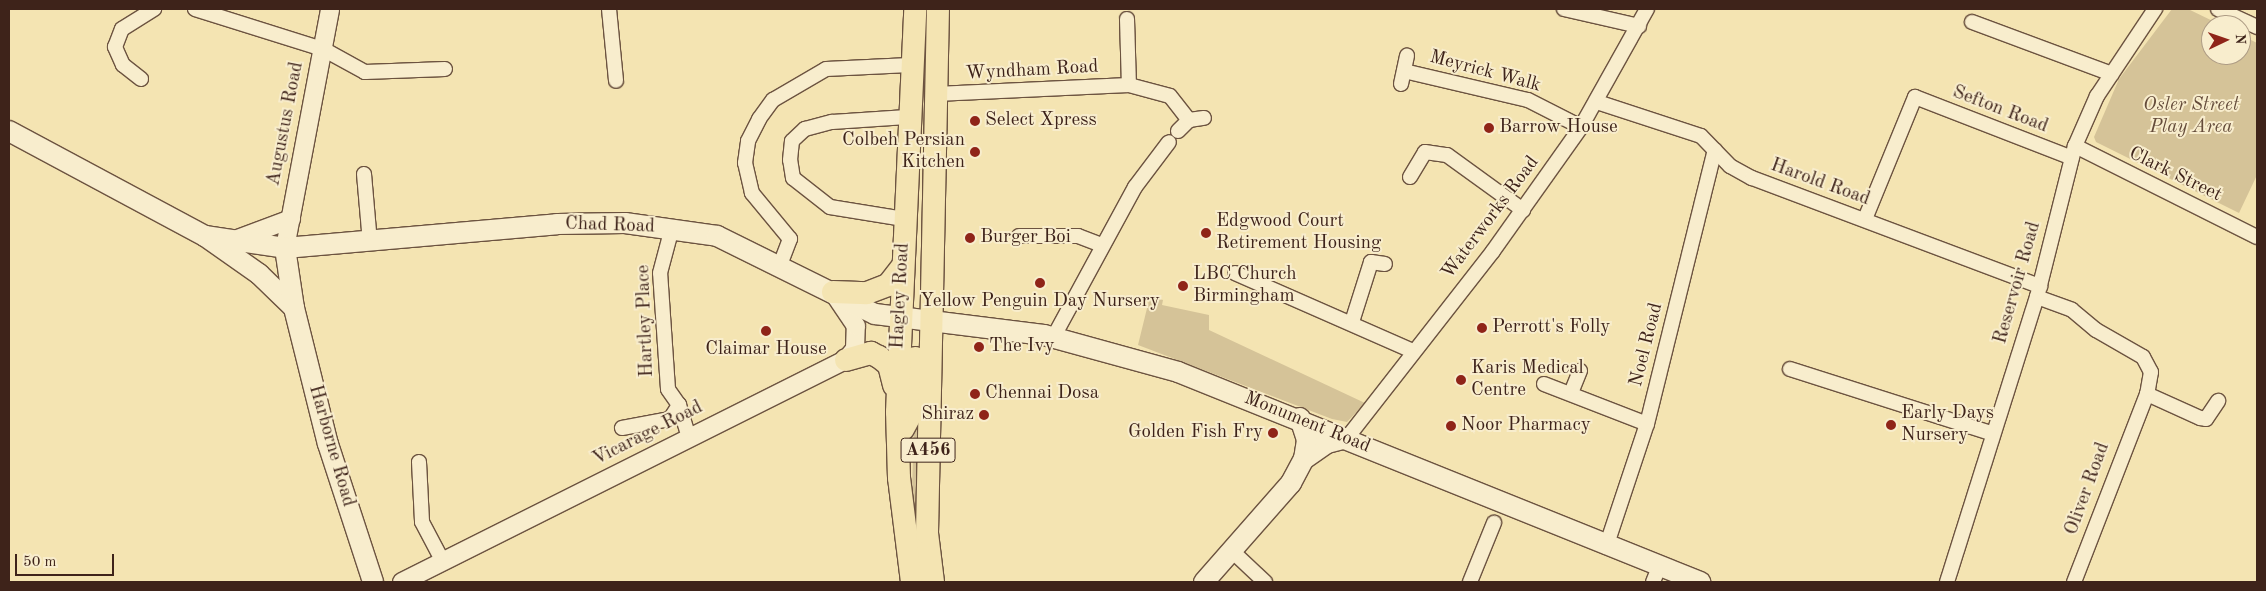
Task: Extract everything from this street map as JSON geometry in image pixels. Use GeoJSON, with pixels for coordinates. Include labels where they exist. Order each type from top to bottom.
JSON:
{"type":"FeatureCollection","features":[{"type":"Feature","properties":{"kind":"highway","name":"Hagley Road"},"geometry":{"type":"LineString","coordinates":[[912,582],[905,537],[897,438],[897,399],[910,65],[916,9]]}},
{"type":"Feature","properties":{"kind":"highway","name":"Hagley Road"},"geometry":{"type":"LineString","coordinates":[[933,582],[927,533],[938,9]]}},
{"type":"Feature","properties":{"kind":"highway"},"geometry":{"type":"LineString","coordinates":[[908,117],[920,117],[936,97]]}},
{"type":"Feature","properties":{"kind":"highway"},"geometry":{"type":"LineString","coordinates":[[833,292],[867,293],[888,285],[902,267]]}},
{"type":"Feature","properties":{"kind":"highway"},"geometry":{"type":"LineString","coordinates":[[897,438],[912,412],[916,356],[931,318]]}},
{"type":"Feature","properties":{"kind":"highway"},"geometry":{"type":"LineString","coordinates":[[846,360],[871,353],[879,357],[889,365],[897,399]]}},
{"type":"Feature","properties":{"kind":"highway"},"geometry":{"type":"LineString","coordinates":[[905,537],[927,533]]}},
{"type":"Feature","properties":{"kind":"main road"},"geometry":{"type":"LineString","coordinates":[[9,131],[205,236],[259,274],[294,308]]}},
{"type":"Feature","properties":{"kind":"main road","name":"Chad Road"},"geometry":{"type":"LineString","coordinates":[[292,237],[370,243],[557,224],[625,223],[672,228],[717,236],[780,265],[875,314],[899,318]]}},
{"type":"Feature","properties":{"kind":"main road"},"geometry":{"type":"LineString","coordinates":[[205,236],[232,241],[292,237]]}},
{"type":"Feature","properties":{"kind":"main road","name":"Harborne Road"},"geometry":{"type":"LineString","coordinates":[[292,237],[294,308],[328,444],[373,582]]}},
{"type":"Feature","properties":{"kind":"main road","name":"Monument Road"},"geometry":{"type":"LineString","coordinates":[[899,318],[931,318],[1052,338],[1178,372],[1300,418],[1606,547],[1656,575],[1700,582]]}},
{"type":"Feature","properties":{"kind":"main road"},"geometry":{"type":"LineString","coordinates":[[1204,582],[1275,506],[1304,459],[1307,440],[1300,418]]}},
{"type":"Feature","properties":{"kind":"main road"},"geometry":{"type":"LineString","coordinates":[[1304,459],[1327,443],[1347,438]]}},
{"type":"Feature","properties":{"kind":"street"},"geometry":{"type":"LineString","coordinates":[[141,79],[123,65],[115,47],[122,29],[154,9]]}},
{"type":"Feature","properties":{"kind":"street"},"geometry":{"type":"LineString","coordinates":[[195,9],[322,49],[365,72],[445,69]]}},
{"type":"Feature","properties":{"kind":"street","name":"Augustus Road"},"geometry":{"type":"LineString","coordinates":[[292,237],[330,9]]}},
{"type":"Feature","properties":{"kind":"street"},"geometry":{"type":"LineString","coordinates":[[610,9],[616,81]]}},
{"type":"Feature","properties":{"kind":"street"},"geometry":{"type":"LineString","coordinates":[[1564,9],[1639,26]]}},
{"type":"Feature","properties":{"kind":"street","name":"Waterworks Road"},"geometry":{"type":"LineString","coordinates":[[1347,438],[1523,210],[1582,128],[1648,9]]}},
{"type":"Feature","properties":{"kind":"street","name":"Reservoir Road"},"geometry":{"type":"LineString","coordinates":[[1947,582],[1991,433],[2038,291],[2073,152],[2112,74],[2156,9]]}},
{"type":"Feature","properties":{"kind":"street"},"geometry":{"type":"LineString","coordinates":[[2218,9],[2257,27]]}},
{"type":"Feature","properties":{"kind":"street"},"geometry":{"type":"LineString","coordinates":[[1126,19],[1129,85]]}},
{"type":"Feature","properties":{"kind":"street"},"geometry":{"type":"LineString","coordinates":[[1972,22],[2112,74]]}},
{"type":"Feature","properties":{"kind":"street","name":"Meyrick Walk"},"geometry":{"type":"LineString","coordinates":[[1407,56],[1402,77],[1528,100],[1582,128]]}},
{"type":"Feature","properties":{"kind":"street"},"geometry":{"type":"LineString","coordinates":[[780,265],[790,240],[752,193],[746,163],[748,141],[759,119],[773,100],[826,69],[910,65]]}},
{"type":"Feature","properties":{"kind":"street","name":"Wyndham Road"},"geometry":{"type":"LineString","coordinates":[[936,97],[1129,85],[1170,96],[1189,120]]}},
{"type":"Feature","properties":{"kind":"street","name":"Sefton Road"},"geometry":{"type":"LineString","coordinates":[[1865,219],[1915,97],[2073,152]]}},
{"type":"Feature","properties":{"kind":"street","name":"Harold Road"},"geometry":{"type":"LineString","coordinates":[[1597,102],[1701,136],[1730,166],[1752,178],[1865,219],[2038,291],[2072,310],[2096,330],[2143,357],[2151,372],[2146,394]]}},
{"type":"Feature","properties":{"kind":"street"},"geometry":{"type":"LineString","coordinates":[[904,219],[830,207],[793,178],[790,160],[792,141],[805,129],[832,122],[908,117]]}},
{"type":"Feature","properties":{"kind":"street"},"geometry":{"type":"LineString","coordinates":[[1052,338],[1146,168],[1189,120],[1204,118]]}},
{"type":"Feature","properties":{"kind":"street","name":"Noel Road"},"geometry":{"type":"LineString","coordinates":[[1606,547],[1646,424],[1715,150]]}},
{"type":"Feature","properties":{"kind":"street"},"geometry":{"type":"LineString","coordinates":[[1410,177],[1424,152],[1447,155],[1523,210]]}},
{"type":"Feature","properties":{"kind":"street","name":"Clark Street"},"geometry":{"type":"LineString","coordinates":[[2073,152],[2257,237]]}},
{"type":"Feature","properties":{"kind":"street"},"geometry":{"type":"LineString","coordinates":[[364,174],[370,243]]}},
{"type":"Feature","properties":{"kind":"street","name":"Hartley Place"},"geometry":{"type":"LineString","coordinates":[[672,228],[660,273],[668,389],[679,405],[689,437]]}},
{"type":"Feature","properties":{"kind":"street"},"geometry":{"type":"LineString","coordinates":[[1019,236],[1078,236],[1102,245]]}},
{"type":"Feature","properties":{"kind":"street"},"geometry":{"type":"LineString","coordinates":[[232,241],[292,237]]}},
{"type":"Feature","properties":{"kind":"street"},"geometry":{"type":"LineString","coordinates":[[1352,322],[1371,262],[1385,264]]}},
{"type":"Feature","properties":{"kind":"street"},"geometry":{"type":"LineString","coordinates":[[1235,273],[1352,322],[1413,351]]}},
{"type":"Feature","properties":{"kind":"street"},"geometry":{"type":"LineString","coordinates":[[833,292],[856,326],[855,348],[846,360]]}},
{"type":"Feature","properties":{"kind":"street","name":"Vicarage Road"},"geometry":{"type":"LineString","coordinates":[[402,582],[442,560],[846,360]]}},
{"type":"Feature","properties":{"kind":"street"},"geometry":{"type":"LineString","coordinates":[[1790,369],[1991,433]]}},
{"type":"Feature","properties":{"kind":"street"},"geometry":{"type":"LineString","coordinates":[[1571,393],[1580,371]]}},
{"type":"Feature","properties":{"kind":"street"},"geometry":{"type":"LineString","coordinates":[[1544,384],[1646,424]]}},
{"type":"Feature","properties":{"kind":"street"},"geometry":{"type":"LineString","coordinates":[[2146,394],[2206,419],[2218,401]]}},
{"type":"Feature","properties":{"kind":"street","name":"Oliver Road"},"geometry":{"type":"LineString","coordinates":[[2074,582],[2138,410],[2146,394]]}},
{"type":"Feature","properties":{"kind":"street"},"geometry":{"type":"LineString","coordinates":[[622,428],[670,420],[679,405]]}},
{"type":"Feature","properties":{"kind":"street"},"geometry":{"type":"LineString","coordinates":[[420,462],[422,522],[442,560]]}},
{"type":"Feature","properties":{"kind":"street"},"geometry":{"type":"LineString","coordinates":[[1470,582],[1494,523]]}},
{"type":"Feature","properties":{"kind":"street"},"geometry":{"type":"LineString","coordinates":[[1232,552],[1265,582]]}},
{"type":"Feature","properties":{"kind":"green space","name":"Osler Street Play Area"},"geometry":{"type":"Polygon","coordinates":[[[2172,9],[2188,9],[2201,15],[2201,65],[2251,65],[2251,40],[2257,43],[2257,175],[2239,213],[2096,142],[2094,137],[2119,79],[2172,9]]]}},
{"type":"Feature","properties":{"kind":"green space"},"geometry":{"type":"Polygon","coordinates":[[[1150,296],[1163,300],[1162,305],[1209,315],[1209,330],[1365,403],[1347,422],[1332,419],[1138,345],[1150,296]]]}},
{"type":"Feature","properties":{"kind":"green space"},"geometry":{"type":"Polygon","coordinates":[[[915,393],[921,393],[920,524],[915,526],[911,521],[915,393]]]}},
{"type":"Feature","properties":{"kind":"place","name":"Select Xpress"},"geometry":{"type":"Point","coordinates":[975,121]}},
{"type":"Feature","properties":{"kind":"place","name":"Barrow House"},"geometry":{"type":"Point","coordinates":[1489,128]}},
{"type":"Feature","properties":{"kind":"place","name":"Colbeh Persian Kitchen"},"geometry":{"type":"Point","coordinates":[975,152]}},
{"type":"Feature","properties":{"kind":"place","name":"Edgwood Court Retirement Housing"},"geometry":{"type":"Point","coordinates":[1206,233]}},
{"type":"Feature","properties":{"kind":"place","name":"Burger Boi"},"geometry":{"type":"Point","coordinates":[970,238]}},
{"type":"Feature","properties":{"kind":"place","name":"Yellow Penguin Day Nursery"},"geometry":{"type":"Point","coordinates":[1040,283]}},
{"type":"Feature","properties":{"kind":"place","name":"LBC Church Birmingham"},"geometry":{"type":"Point","coordinates":[1183,286]}},
{"type":"Feature","properties":{"kind":"place","name":"Perrott's Folly"},"geometry":{"type":"Point","coordinates":[1482,328]}},
{"type":"Feature","properties":{"kind":"place","name":"Claimar House"},"geometry":{"type":"Point","coordinates":[766,331]}},
{"type":"Feature","properties":{"kind":"place","name":"The Ivy"},"geometry":{"type":"Point","coordinates":[979,347]}},
{"type":"Feature","properties":{"kind":"place","name":"Karis Medical Centre"},"geometry":{"type":"Point","coordinates":[1461,380]}},
{"type":"Feature","properties":{"kind":"place","name":"Chennai Dosa"},"geometry":{"type":"Point","coordinates":[975,394]}},
{"type":"Feature","properties":{"kind":"place","name":"Shiraz"},"geometry":{"type":"Point","coordinates":[984,415]}},
{"type":"Feature","properties":{"kind":"place","name":"Early Days Nursery"},"geometry":{"type":"Point","coordinates":[1891,425]}},
{"type":"Feature","properties":{"kind":"place","name":"Noor Pharmacy"},"geometry":{"type":"Point","coordinates":[1451,426]}},
{"type":"Feature","properties":{"kind":"place","name":"Golden Fish Fry"},"geometry":{"type":"Point","coordinates":[1273,433]}}]}
